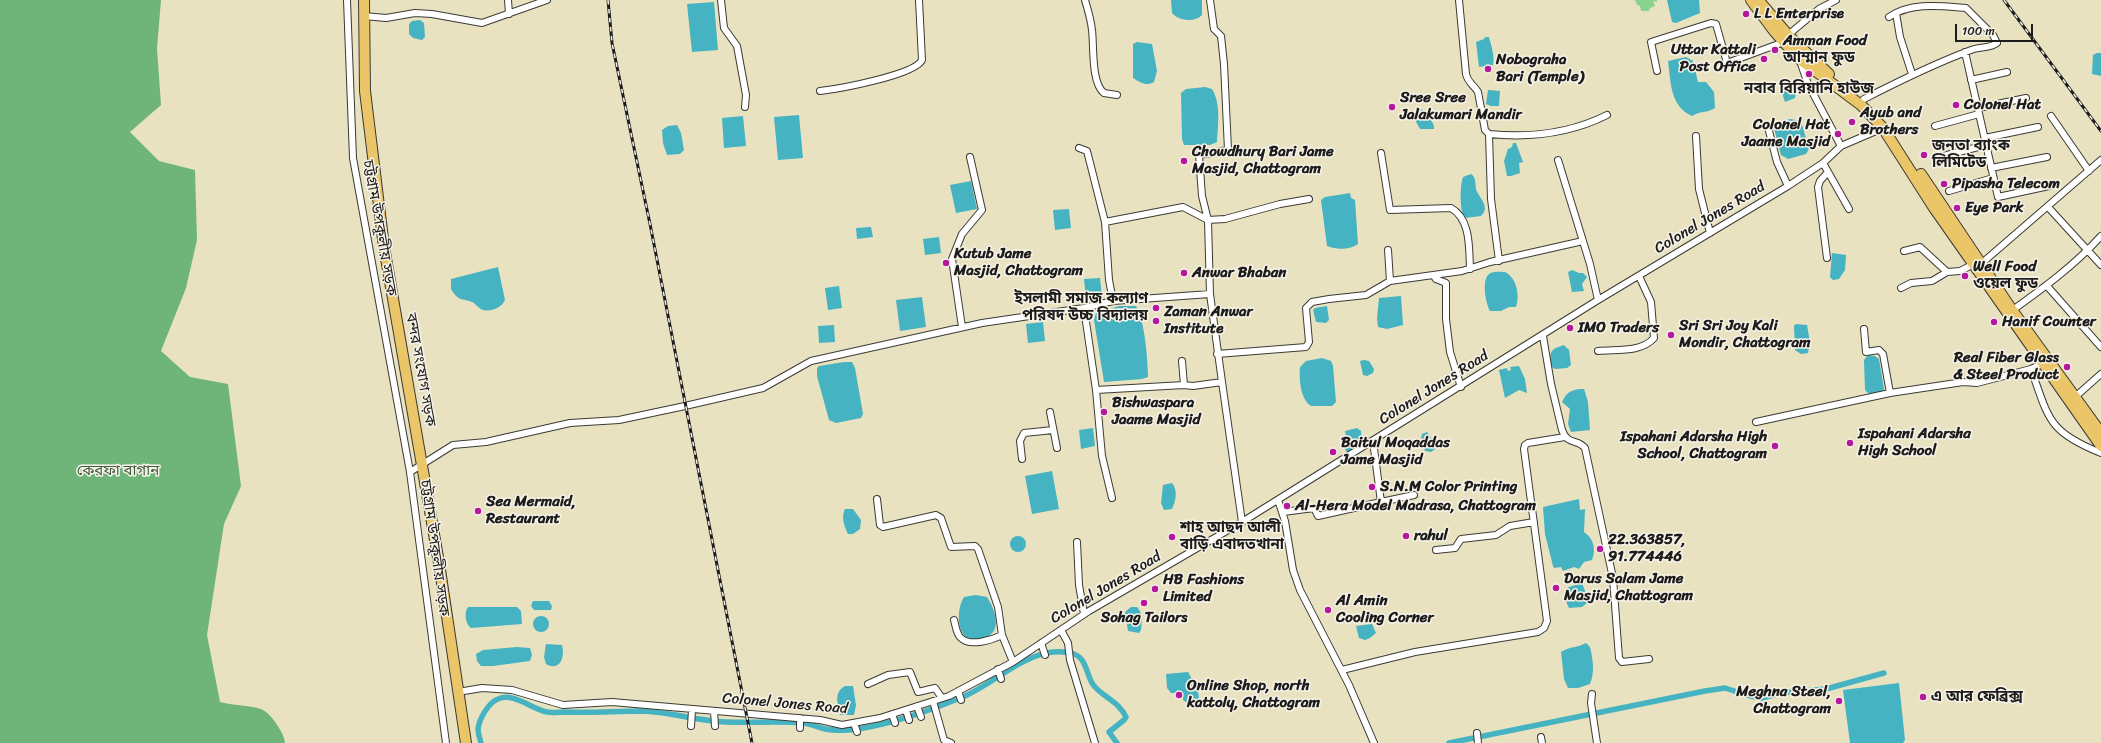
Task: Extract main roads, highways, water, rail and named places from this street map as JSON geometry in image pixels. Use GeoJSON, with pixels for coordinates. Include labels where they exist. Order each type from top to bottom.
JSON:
{"type":"FeatureCollection","features":[{"type":"Feature","properties":{"kind":"highway","name":"বন্দর সংযোগ সড়ক"},"geometry":{"type":"LineString","coordinates":[[364,0],[365,91],[384,247],[439,563],[466,743]]}},
{"type":"Feature","properties":{"kind":"highway"},"geometry":{"type":"LineString","coordinates":[[1750,0],[1786,38],[1827,73],[1864,99],[1889,125],[2042,364],[2101,446]]}},
{"type":"Feature","properties":{"kind":"highway"},"geometry":{"type":"LineString","coordinates":[[1759,0],[1786,38],[1798,58],[1861,105],[1884,128],[1934,208],[1978,264]]}},
{"type":"Feature","properties":{"kind":"highway"},"geometry":{"type":"LineString","coordinates":[[2009,312],[2101,433]]}},
{"type":"Feature","properties":{"kind":"water"},"geometry":{"type":"Polygon","coordinates":[[[1171,0],[1202,0],[1202,15],[1199,18],[1191,20],[1179,18],[1172,13],[1171,0]]]}},
{"type":"Feature","properties":{"kind":"water"},"geometry":{"type":"Polygon","coordinates":[[[1667,0],[1699,0],[1700,13],[1676,23],[1672,22],[1667,0]]]}},
{"type":"Feature","properties":{"kind":"water"},"geometry":{"type":"Polygon","coordinates":[[[714,2],[718,50],[692,52],[687,4],[714,2]]]}},
{"type":"Feature","properties":{"kind":"water"},"geometry":{"type":"Polygon","coordinates":[[[420,20],[424,23],[425,37],[422,40],[413,38],[409,34],[409,24],[412,21],[420,20]]]}},
{"type":"Feature","properties":{"kind":"water"},"geometry":{"type":"Polygon","coordinates":[[[1485,37],[1489,37],[1493,54],[1493,65],[1479,67],[1476,42],[1484,39],[1485,37]]]}},
{"type":"Feature","properties":{"kind":"water"},"geometry":{"type":"Polygon","coordinates":[[[1137,42],[1152,44],[1157,71],[1154,82],[1148,84],[1133,78],[1133,44],[1137,42]]]}},
{"type":"Feature","properties":{"kind":"water"},"geometry":{"type":"Polygon","coordinates":[[[2101,53],[2101,76],[2092,74],[2093,55],[2101,53]]]}},
{"type":"Feature","properties":{"kind":"water"},"geometry":{"type":"Polygon","coordinates":[[[1686,57],[1693,61],[1698,82],[1706,82],[1714,92],[1715,108],[1692,116],[1679,106],[1676,100],[1671,85],[1668,61],[1686,57]]]}},
{"type":"Feature","properties":{"kind":"water"},"geometry":{"type":"Polygon","coordinates":[[[1783,79],[1792,80],[1797,87],[1795,98],[1785,102],[1779,84],[1779,81],[1783,79]]]}},
{"type":"Feature","properties":{"kind":"water"},"geometry":{"type":"Polygon","coordinates":[[[1205,87],[1212,89],[1217,101],[1217,142],[1210,145],[1184,145],[1182,139],[1181,93],[1186,89],[1205,87]]]}},
{"type":"Feature","properties":{"kind":"water"},"geometry":{"type":"Polygon","coordinates":[[[1488,90],[1500,91],[1499,106],[1491,106],[1486,104],[1488,90]]]}},
{"type":"Feature","properties":{"kind":"water"},"geometry":{"type":"Polygon","coordinates":[[[1420,109],[1423,110],[1433,123],[1434,129],[1420,129],[1415,120],[1420,109]]]}},
{"type":"Feature","properties":{"kind":"water"},"geometry":{"type":"Polygon","coordinates":[[[799,115],[803,158],[778,160],[774,117],[799,115]]]}},
{"type":"Feature","properties":{"kind":"water"},"geometry":{"type":"Polygon","coordinates":[[[743,116],[746,146],[724,148],[722,118],[743,116]]]}},
{"type":"Feature","properties":{"kind":"water"},"geometry":{"type":"Polygon","coordinates":[[[1790,119],[1801,121],[1809,149],[1806,154],[1788,159],[1781,155],[1774,124],[1790,119]]]}},
{"type":"Feature","properties":{"kind":"water"},"geometry":{"type":"Polygon","coordinates":[[[677,125],[681,133],[684,150],[680,154],[667,155],[663,143],[662,130],[668,126],[677,125]]]}},
{"type":"Feature","properties":{"kind":"water"},"geometry":{"type":"Polygon","coordinates":[[[1513,143],[1516,143],[1523,162],[1519,163],[1520,173],[1507,176],[1504,161],[1508,149],[1512,147],[1513,143]]]}},
{"type":"Feature","properties":{"kind":"water"},"geometry":{"type":"Polygon","coordinates":[[[1471,174],[1475,178],[1476,189],[1485,206],[1485,209],[1481,216],[1465,218],[1461,204],[1461,186],[1463,177],[1471,174]]]}},
{"type":"Feature","properties":{"kind":"water"},"geometry":{"type":"Polygon","coordinates":[[[971,181],[977,209],[956,213],[950,185],[971,181]]]}},
{"type":"Feature","properties":{"kind":"water"},"geometry":{"type":"Polygon","coordinates":[[[1350,193],[1351,198],[1355,200],[1358,244],[1343,249],[1327,246],[1321,200],[1325,197],[1350,193]]]}},
{"type":"Feature","properties":{"kind":"water"},"geometry":{"type":"Polygon","coordinates":[[[1069,209],[1071,228],[1055,230],[1053,210],[1069,209]]]}},
{"type":"Feature","properties":{"kind":"water"},"geometry":{"type":"Polygon","coordinates":[[[871,227],[873,237],[857,239],[856,228],[871,227]]]}},
{"type":"Feature","properties":{"kind":"water"},"geometry":{"type":"Polygon","coordinates":[[[939,237],[941,253],[925,255],[923,239],[939,237]]]}},
{"type":"Feature","properties":{"kind":"water"},"geometry":{"type":"Polygon","coordinates":[[[1832,253],[1846,255],[1845,270],[1839,279],[1833,280],[1830,277],[1832,253]]]}},
{"type":"Feature","properties":{"kind":"water"},"geometry":{"type":"Polygon","coordinates":[[[498,267],[505,300],[496,309],[483,310],[472,302],[459,298],[451,289],[451,279],[498,267]]]}},
{"type":"Feature","properties":{"kind":"water"},"geometry":{"type":"Polygon","coordinates":[[[1572,270],[1583,273],[1587,277],[1582,284],[1584,291],[1572,292],[1568,272],[1572,270]]]}},
{"type":"Feature","properties":{"kind":"water"},"geometry":{"type":"Polygon","coordinates":[[[1493,272],[1505,272],[1515,283],[1518,298],[1516,307],[1509,307],[1501,311],[1490,311],[1485,292],[1485,282],[1489,274],[1493,272]]]}},
{"type":"Feature","properties":{"kind":"water"},"geometry":{"type":"Polygon","coordinates":[[[1100,278],[1102,297],[1086,299],[1084,279],[1100,278]]]}},
{"type":"Feature","properties":{"kind":"water"},"geometry":{"type":"Polygon","coordinates":[[[839,286],[842,308],[828,310],[825,288],[839,286]]]}},
{"type":"Feature","properties":{"kind":"water"},"geometry":{"type":"Polygon","coordinates":[[[1401,296],[1403,325],[1387,329],[1378,327],[1377,318],[1379,298],[1401,296]]]}},
{"type":"Feature","properties":{"kind":"water"},"geometry":{"type":"Polygon","coordinates":[[[922,297],[926,327],[900,331],[896,300],[922,297]]]}},
{"type":"Feature","properties":{"kind":"water"},"geometry":{"type":"Polygon","coordinates":[[[1119,306],[1136,306],[1139,313],[1145,338],[1148,377],[1142,379],[1104,382],[1094,320],[1096,313],[1119,306]]]}},
{"type":"Feature","properties":{"kind":"water"},"geometry":{"type":"Polygon","coordinates":[[[1327,306],[1329,320],[1326,323],[1316,322],[1313,310],[1315,308],[1327,306]]]}},
{"type":"Feature","properties":{"kind":"water"},"geometry":{"type":"Polygon","coordinates":[[[1043,322],[1045,341],[1028,343],[1026,324],[1043,322]]]}},
{"type":"Feature","properties":{"kind":"water"},"geometry":{"type":"Polygon","coordinates":[[[1796,324],[1807,325],[1810,342],[1808,353],[1801,354],[1795,350],[1794,326],[1796,324]]]}},
{"type":"Feature","properties":{"kind":"water"},"geometry":{"type":"Polygon","coordinates":[[[834,325],[835,342],[819,343],[818,326],[834,325]]]}},
{"type":"Feature","properties":{"kind":"water"},"geometry":{"type":"Polygon","coordinates":[[[1564,345],[1569,350],[1571,365],[1567,368],[1555,369],[1551,366],[1551,354],[1553,350],[1564,345]]]}},
{"type":"Feature","properties":{"kind":"water"},"geometry":{"type":"Polygon","coordinates":[[[1868,355],[1875,356],[1879,359],[1884,389],[1883,392],[1869,394],[1865,390],[1864,360],[1868,355]]]}},
{"type":"Feature","properties":{"kind":"water"},"geometry":{"type":"Polygon","coordinates":[[[1322,358],[1331,361],[1333,366],[1336,402],[1332,406],[1311,406],[1307,403],[1302,393],[1300,367],[1306,361],[1322,358]]]}},
{"type":"Feature","properties":{"kind":"water"},"geometry":{"type":"Polygon","coordinates":[[[1360,361],[1369,361],[1374,369],[1373,373],[1367,376],[1363,375],[1360,361]]]}},
{"type":"Feature","properties":{"kind":"water"},"geometry":{"type":"Polygon","coordinates":[[[852,362],[855,368],[863,414],[861,418],[836,423],[829,420],[817,376],[817,368],[819,366],[852,362]]]}},
{"type":"Feature","properties":{"kind":"water"},"geometry":{"type":"Polygon","coordinates":[[[1519,366],[1525,379],[1527,393],[1519,390],[1505,398],[1499,370],[1507,368],[1508,371],[1511,370],[1510,367],[1519,366]]]}},
{"type":"Feature","properties":{"kind":"water"},"geometry":{"type":"Polygon","coordinates":[[[1584,389],[1588,402],[1590,430],[1571,432],[1568,424],[1570,409],[1562,402],[1566,395],[1571,391],[1584,389]]]}},
{"type":"Feature","properties":{"kind":"water"},"geometry":{"type":"Polygon","coordinates":[[[1093,428],[1095,446],[1081,449],[1079,430],[1093,428]]]}},
{"type":"Feature","properties":{"kind":"water"},"geometry":{"type":"Polygon","coordinates":[[[1357,428],[1361,431],[1362,445],[1348,453],[1345,450],[1347,443],[1345,431],[1357,428]]]}},
{"type":"Feature","properties":{"kind":"water"},"geometry":{"type":"Polygon","coordinates":[[[1427,432],[1433,441],[1435,449],[1431,452],[1425,451],[1421,439],[1422,434],[1427,432]]]}},
{"type":"Feature","properties":{"kind":"water"},"geometry":{"type":"Polygon","coordinates":[[[1052,471],[1059,509],[1032,514],[1025,476],[1052,471]]]}},
{"type":"Feature","properties":{"kind":"water"},"geometry":{"type":"Polygon","coordinates":[[[1172,483],[1176,492],[1175,503],[1172,509],[1164,510],[1161,503],[1163,485],[1172,483]]]}},
{"type":"Feature","properties":{"kind":"water"},"geometry":{"type":"Polygon","coordinates":[[[1579,499],[1580,510],[1585,509],[1584,532],[1592,541],[1594,548],[1593,556],[1592,560],[1584,562],[1579,569],[1574,567],[1563,571],[1561,567],[1554,568],[1553,566],[1545,534],[1543,507],[1579,499]]]}},
{"type":"Feature","properties":{"kind":"water"},"geometry":{"type":"Polygon","coordinates":[[[845,509],[853,509],[861,520],[860,529],[853,534],[848,534],[844,525],[843,515],[845,509]]]}},
{"type":"Feature","properties":{"kind":"water"},"geometry":{"type":"Polygon","coordinates":[[[1015,536],[1021,536],[1026,541],[1024,550],[1021,552],[1015,552],[1010,547],[1010,541],[1015,536]]]}},
{"type":"Feature","properties":{"kind":"water"},"geometry":{"type":"Polygon","coordinates":[[[1582,583],[1587,603],[1582,607],[1569,608],[1565,591],[1569,587],[1582,583]]]}},
{"type":"Feature","properties":{"kind":"water"},"geometry":{"type":"Polygon","coordinates":[[[976,595],[987,597],[994,611],[996,622],[994,631],[990,635],[968,639],[961,630],[959,619],[960,607],[964,597],[976,595]]]}},
{"type":"Feature","properties":{"kind":"water"},"geometry":{"type":"Polygon","coordinates":[[[533,601],[549,601],[552,606],[551,610],[534,610],[531,606],[533,601]]]}},
{"type":"Feature","properties":{"kind":"water"},"geometry":{"type":"Polygon","coordinates":[[[468,607],[517,607],[521,611],[522,624],[471,628],[467,624],[466,618],[468,607]]]}},
{"type":"Feature","properties":{"kind":"water"},"geometry":{"type":"Polygon","coordinates":[[[1131,607],[1137,607],[1139,609],[1142,618],[1141,630],[1139,633],[1128,631],[1125,612],[1131,607]]]}},
{"type":"Feature","properties":{"kind":"water"},"geometry":{"type":"Polygon","coordinates":[[[541,616],[547,618],[549,624],[547,630],[541,632],[535,630],[533,624],[535,618],[541,616]]]}},
{"type":"Feature","properties":{"kind":"water"},"geometry":{"type":"Polygon","coordinates":[[[1372,624],[1376,633],[1365,640],[1359,638],[1356,626],[1372,624]]]}},
{"type":"Feature","properties":{"kind":"water"},"geometry":{"type":"Polygon","coordinates":[[[1586,643],[1590,647],[1593,661],[1593,675],[1590,684],[1578,688],[1568,688],[1564,679],[1561,652],[1586,643]]]}},
{"type":"Feature","properties":{"kind":"water"},"geometry":{"type":"Polygon","coordinates":[[[546,644],[562,645],[563,654],[561,662],[555,666],[546,664],[544,657],[546,644]]]}},
{"type":"Feature","properties":{"kind":"water"},"geometry":{"type":"Polygon","coordinates":[[[517,647],[530,648],[532,655],[530,661],[493,666],[481,666],[477,661],[476,654],[483,650],[517,647]]]}},
{"type":"Feature","properties":{"kind":"water"},"geometry":{"type":"Polygon","coordinates":[[[1188,672],[1193,681],[1197,683],[1199,699],[1187,703],[1183,700],[1183,693],[1171,693],[1167,688],[1166,674],[1188,672]]]}},
{"type":"Feature","properties":{"kind":"water"},"geometry":{"type":"Polygon","coordinates":[[[1899,683],[1905,740],[1903,743],[1850,743],[1843,690],[1899,683]]]}},
{"type":"Feature","properties":{"kind":"water"},"geometry":{"type":"Polygon","coordinates":[[[845,686],[853,686],[856,705],[854,715],[840,715],[837,699],[839,692],[845,686]]]}},
{"type":"Feature","properties":{"kind":"waterway"},"geometry":{"type":"LineString","coordinates":[[481,743],[478,729],[482,716],[491,704],[504,697],[516,699],[549,712],[642,711],[716,721],[794,722],[807,723],[825,729],[858,729],[897,720],[935,708],[967,695],[1018,664],[1045,653],[1060,652],[1079,656],[1095,687],[1116,704],[1123,712],[1126,717],[1124,720],[1109,732],[1117,743]]}},
{"type":"Feature","properties":{"kind":"waterway"},"geometry":{"type":"LineString","coordinates":[[1449,743],[1705,691],[1725,688],[1750,696],[1762,698],[1781,693],[1826,689],[1884,673]]}},
{"type":"Feature","properties":{"kind":"railway"},"geometry":{"type":"LineString","coordinates":[[608,0],[612,43],[650,224],[752,743]]}},
{"type":"Feature","properties":{"kind":"railway"},"geometry":{"type":"LineString","coordinates":[[2004,0],[2101,131]]}},
{"type":"Feature","properties":{"kind":"place","name":"L L Enterprise"},"geometry":{"type":"Point","coordinates":[1746,14]}},
{"type":"Feature","properties":{"kind":"place","name":"Amman Food আম্মান ফুড"},"geometry":{"type":"Point","coordinates":[1775,50]}},
{"type":"Feature","properties":{"kind":"place","name":"Uttar Kattali Post Office"},"geometry":{"type":"Point","coordinates":[1764,59]}},
{"type":"Feature","properties":{"kind":"place","name":"Nobograha Bari (Temple)"},"geometry":{"type":"Point","coordinates":[1488,69]}},
{"type":"Feature","properties":{"kind":"place","name":"নবাব বিরিয়ানি হাউজ"},"geometry":{"type":"Point","coordinates":[1809,74]}},
{"type":"Feature","properties":{"kind":"place","name":"Colonel Hat"},"geometry":{"type":"Point","coordinates":[1956,105]}},
{"type":"Feature","properties":{"kind":"place","name":"Sree Sree Jalakumari Mandir"},"geometry":{"type":"Point","coordinates":[1392,107]}},
{"type":"Feature","properties":{"kind":"place","name":"Ayub and Brothers"},"geometry":{"type":"Point","coordinates":[1852,122]}},
{"type":"Feature","properties":{"kind":"place","name":"Colonel Hat Jaame Masjid"},"geometry":{"type":"Point","coordinates":[1838,134]}},
{"type":"Feature","properties":{"kind":"place","name":"জনতা ব্যাংক লিমিটেড"},"geometry":{"type":"Point","coordinates":[1924,155]}},
{"type":"Feature","properties":{"kind":"place","name":"Chowdhury Bari Jame Masjid, Chattogram"},"geometry":{"type":"Point","coordinates":[1184,161]}},
{"type":"Feature","properties":{"kind":"place","name":"Pipasha Telecom"},"geometry":{"type":"Point","coordinates":[1944,184]}},
{"type":"Feature","properties":{"kind":"place","name":"Eye Park"},"geometry":{"type":"Point","coordinates":[1957,208]}},
{"type":"Feature","properties":{"kind":"place","name":"Kutub Jame Masjid, Chattogram"},"geometry":{"type":"Point","coordinates":[946,263]}},
{"type":"Feature","properties":{"kind":"place","name":"Anwar Bhaban"},"geometry":{"type":"Point","coordinates":[1184,273]}},
{"type":"Feature","properties":{"kind":"place","name":"Well Food ওয়েল ফুড"},"geometry":{"type":"Point","coordinates":[1965,276]}},
{"type":"Feature","properties":{"kind":"place","name":"ইসলামী সমাজ কল্যাণ পরিষদ উচ্চ বিদ্যালয়"},"geometry":{"type":"Point","coordinates":[1156,308]}},
{"type":"Feature","properties":{"kind":"place","name":"Zaman Anwar Institute"},"geometry":{"type":"Point","coordinates":[1156,321]}},
{"type":"Feature","properties":{"kind":"place","name":"Hanif Counter"},"geometry":{"type":"Point","coordinates":[1994,322]}},
{"type":"Feature","properties":{"kind":"place","name":"IMO Traders"},"geometry":{"type":"Point","coordinates":[1570,328]}},
{"type":"Feature","properties":{"kind":"place","name":"Sri Sri Joy Kali Mondir, Chattogram"},"geometry":{"type":"Point","coordinates":[1671,335]}},
{"type":"Feature","properties":{"kind":"place","name":"Real Fiber Glass & Steel Product"},"geometry":{"type":"Point","coordinates":[2067,367]}},
{"type":"Feature","properties":{"kind":"place","name":"Bishwaspara Jaame Masjid"},"geometry":{"type":"Point","coordinates":[1104,412]}},
{"type":"Feature","properties":{"kind":"place","name":"Ispahani Adarsha High School"},"geometry":{"type":"Point","coordinates":[1850,443]}},
{"type":"Feature","properties":{"kind":"place","name":"Ispahani Adarsha High School, Chattogram"},"geometry":{"type":"Point","coordinates":[1775,446]}},
{"type":"Feature","properties":{"kind":"place","name":"Baitul Moqaddas Jame Masjid"},"geometry":{"type":"Point","coordinates":[1333,452]}},
{"type":"Feature","properties":{"kind":"place","name":"S.N.M Color Printing"},"geometry":{"type":"Point","coordinates":[1372,487]}},
{"type":"Feature","properties":{"kind":"place","name":"Al-Hera Model Madrasa, Chattogram"},"geometry":{"type":"Point","coordinates":[1287,506]}},
{"type":"Feature","properties":{"kind":"place","name":"Sea Mermaid, Restaurant"},"geometry":{"type":"Point","coordinates":[478,511]}},
{"type":"Feature","properties":{"kind":"place","name":"rahul"},"geometry":{"type":"Point","coordinates":[1406,536]}},
{"type":"Feature","properties":{"kind":"place","name":"শাহ আছদ আলী বাড়ি এবাদতখানা"},"geometry":{"type":"Point","coordinates":[1172,537]}},
{"type":"Feature","properties":{"kind":"place","name":"22.363857, 91.774446"},"geometry":{"type":"Point","coordinates":[1600,549]}},
{"type":"Feature","properties":{"kind":"place","name":"Darus Salam Jame Masjid, Chattogram"},"geometry":{"type":"Point","coordinates":[1556,588]}},
{"type":"Feature","properties":{"kind":"place","name":"HB Fashions Limited"},"geometry":{"type":"Point","coordinates":[1155,589]}},
{"type":"Feature","properties":{"kind":"place","name":"Sohag Tailors"},"geometry":{"type":"Point","coordinates":[1144,603]}},
{"type":"Feature","properties":{"kind":"place","name":"Al Amin Cooling Corner"},"geometry":{"type":"Point","coordinates":[1328,610]}},
{"type":"Feature","properties":{"kind":"place","name":"Online Shop, north kattoly, Chattogram"},"geometry":{"type":"Point","coordinates":[1179,695]}},
{"type":"Feature","properties":{"kind":"place","name":"এ আর ফেব্রিক্স"},"geometry":{"type":"Point","coordinates":[1923,697]}},
{"type":"Feature","properties":{"kind":"place","name":"Meghna Steel, Chattogram"},"geometry":{"type":"Point","coordinates":[1839,701]}},
{"type":"Feature","properties":{"kind":"park label","name":"কেরফা বাগান"},"geometry":{"type":"Point","coordinates":[118,471]}}]}
